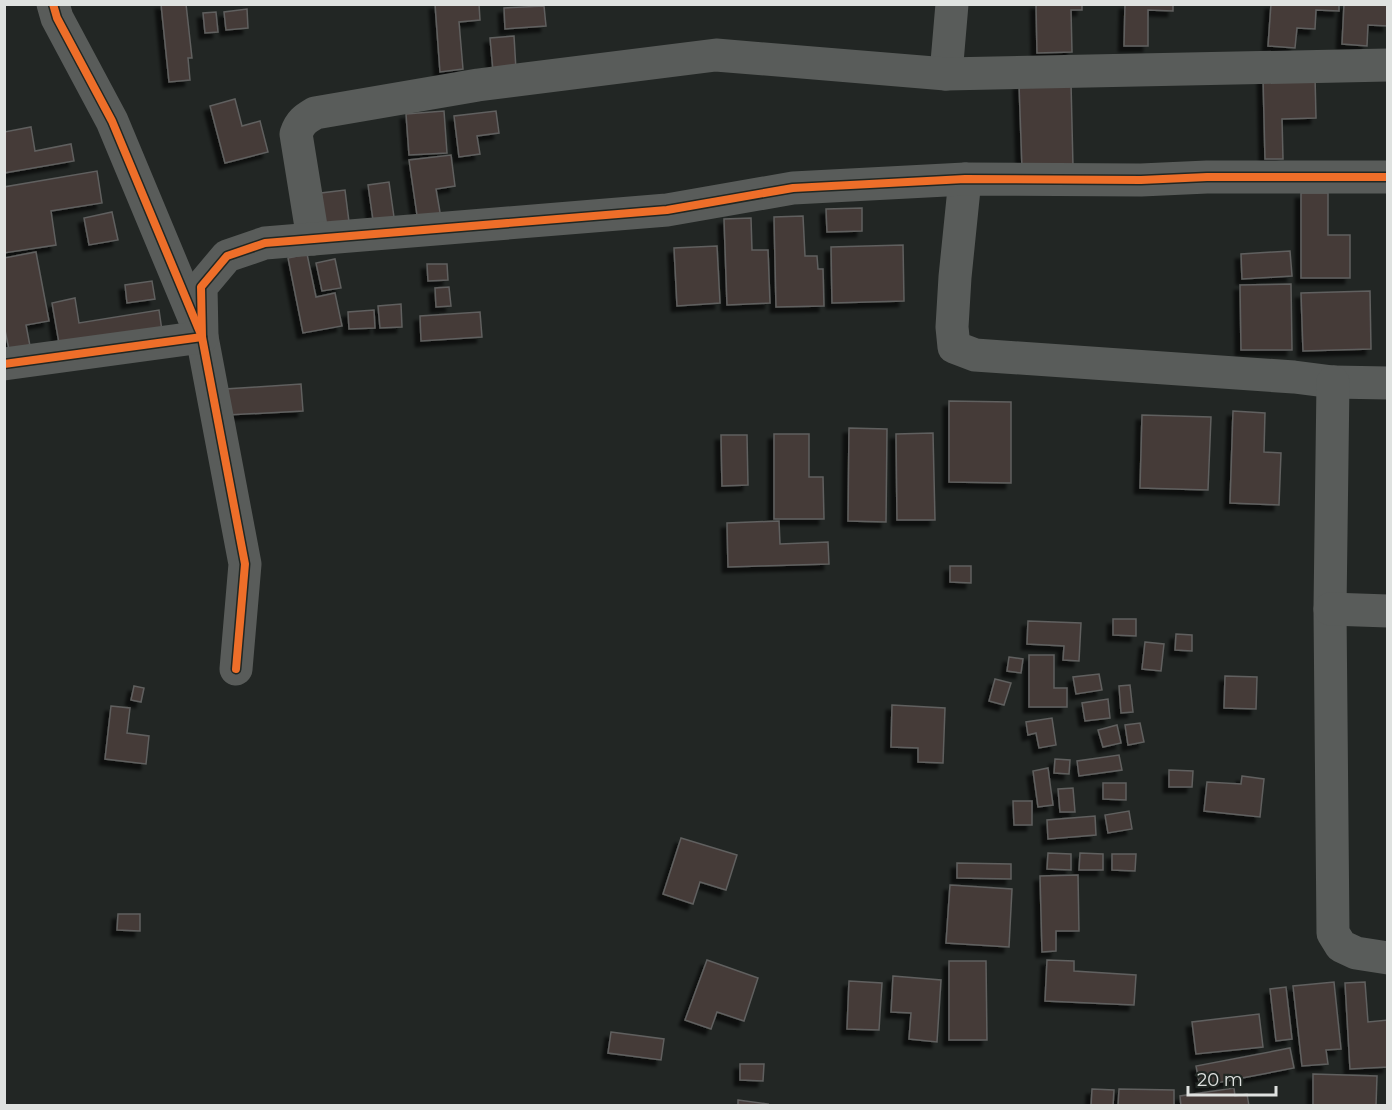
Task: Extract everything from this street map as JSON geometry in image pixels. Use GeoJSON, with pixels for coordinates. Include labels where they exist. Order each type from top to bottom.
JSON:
{"type":"FeatureCollection","features":[{"type":"Feature","properties":{"kind":"street"},"geometry":{"type":"LineString","coordinates":[[53,4],[57,18],[112,121],[202,337]]}},
{"type":"Feature","properties":{"kind":"street"},"geometry":{"type":"LineString","coordinates":[[946,74],[952,4]]}},
{"type":"Feature","properties":{"kind":"street"},"geometry":{"type":"LineString","coordinates":[[313,239],[296,134],[299,125],[305,119],[315,113],[478,85],[716,56],[946,74],[1388,65]]}},
{"type":"Feature","properties":{"kind":"street"},"geometry":{"type":"LineString","coordinates":[[236,669],[245,564],[202,337],[201,287],[227,256],[265,243],[666,210],[793,188],[965,179],[1141,180],[1207,177],[1388,177]]}},
{"type":"Feature","properties":{"kind":"street"},"geometry":{"type":"LineString","coordinates":[[965,179],[952,317],[954,347],[975,355],[1294,377],[1333,382],[1388,383]]}},
{"type":"Feature","properties":{"kind":"street"},"geometry":{"type":"LineString","coordinates":[[4,364],[202,337]]}},
{"type":"Feature","properties":{"kind":"street"},"geometry":{"type":"LineString","coordinates":[[1333,382],[1330,609],[1333,933],[1341,946],[1356,953],[1388,958]]}},
{"type":"Feature","properties":{"kind":"street"},"geometry":{"type":"LineString","coordinates":[[1330,609],[1388,611]]}},
{"type":"Feature","properties":{"kind":"building"},"geometry":{"type":"Polygon","coordinates":[[[161,4],[186,4],[192,58],[188,58],[190,80],[169,82],[161,4]]]}},
{"type":"Feature","properties":{"kind":"building"},"geometry":{"type":"Polygon","coordinates":[[[435,4],[479,4],[480,20],[459,22],[463,69],[440,72],[435,4]]]}},
{"type":"Feature","properties":{"kind":"building"},"geometry":{"type":"Polygon","coordinates":[[[1036,4],[1082,4],[1082,10],[1071,10],[1072,52],[1037,53],[1036,4]]]}},
{"type":"Feature","properties":{"kind":"building"},"geometry":{"type":"Polygon","coordinates":[[[1125,4],[1173,4],[1173,11],[1148,10],[1148,46],[1124,46],[1125,4]]]}},
{"type":"Feature","properties":{"kind":"building"},"geometry":{"type":"Polygon","coordinates":[[[1271,4],[1339,4],[1339,11],[1316,10],[1315,29],[1297,28],[1295,48],[1268,46],[1271,4]]]}},
{"type":"Feature","properties":{"kind":"building"},"geometry":{"type":"Polygon","coordinates":[[[1344,4],[1388,4],[1388,26],[1368,25],[1367,46],[1342,44],[1344,4]]]}},
{"type":"Feature","properties":{"kind":"building"},"geometry":{"type":"Polygon","coordinates":[[[544,6],[546,26],[505,29],[504,8],[544,6]]]}},
{"type":"Feature","properties":{"kind":"building"},"geometry":{"type":"Polygon","coordinates":[[[247,9],[248,28],[226,30],[224,12],[247,9]]]}},
{"type":"Feature","properties":{"kind":"building"},"geometry":{"type":"Polygon","coordinates":[[[216,12],[218,32],[205,33],[203,13],[216,12]]]}},
{"type":"Feature","properties":{"kind":"building"},"geometry":{"type":"Polygon","coordinates":[[[514,36],[516,70],[493,71],[490,38],[514,36]]]}},
{"type":"Feature","properties":{"kind":"building"},"geometry":{"type":"Polygon","coordinates":[[[1315,76],[1316,118],[1282,119],[1283,159],[1265,159],[1263,77],[1315,76]]]}},
{"type":"Feature","properties":{"kind":"building"},"geometry":{"type":"Polygon","coordinates":[[[1071,83],[1073,167],[1022,168],[1019,84],[1071,83]]]}},
{"type":"Feature","properties":{"kind":"building"},"geometry":{"type":"Polygon","coordinates":[[[235,99],[242,126],[260,121],[268,152],[225,163],[210,106],[235,99]]]}},
{"type":"Feature","properties":{"kind":"building"},"geometry":{"type":"Polygon","coordinates":[[[444,111],[447,153],[409,155],[406,114],[444,111]]]}},
{"type":"Feature","properties":{"kind":"building"},"geometry":{"type":"Polygon","coordinates":[[[496,111],[499,133],[477,136],[480,154],[459,157],[454,116],[496,111]]]}},
{"type":"Feature","properties":{"kind":"building"},"geometry":{"type":"Polygon","coordinates":[[[31,127],[35,151],[71,144],[74,161],[4,173],[4,132],[31,127]]]}},
{"type":"Feature","properties":{"kind":"building"},"geometry":{"type":"Polygon","coordinates":[[[451,155],[455,186],[436,189],[441,218],[418,222],[409,160],[451,155]]]}},
{"type":"Feature","properties":{"kind":"building"},"geometry":{"type":"Polygon","coordinates":[[[97,171],[102,203],[51,211],[56,245],[4,253],[4,187],[97,171]]]}},
{"type":"Feature","properties":{"kind":"building"},"geometry":{"type":"Polygon","coordinates":[[[389,182],[395,224],[374,227],[368,185],[389,182]]]}},
{"type":"Feature","properties":{"kind":"building"},"geometry":{"type":"Polygon","coordinates":[[[345,190],[350,230],[327,234],[321,193],[345,190]]]}},
{"type":"Feature","properties":{"kind":"building"},"geometry":{"type":"Polygon","coordinates":[[[1301,193],[1328,193],[1328,235],[1350,235],[1350,278],[1301,278],[1301,193]]]}},
{"type":"Feature","properties":{"kind":"building"},"geometry":{"type":"Polygon","coordinates":[[[862,208],[862,231],[827,232],[826,209],[862,208]]]}},
{"type":"Feature","properties":{"kind":"building"},"geometry":{"type":"Polygon","coordinates":[[[112,212],[118,240],[89,245],[84,218],[112,212]]]}},
{"type":"Feature","properties":{"kind":"building"},"geometry":{"type":"Polygon","coordinates":[[[803,216],[805,256],[817,256],[818,269],[823,269],[824,306],[776,307],[774,217],[803,216]]]}},
{"type":"Feature","properties":{"kind":"building"},"geometry":{"type":"Polygon","coordinates":[[[751,218],[752,250],[768,250],[770,303],[727,305],[724,219],[751,218]]]}},
{"type":"Feature","properties":{"kind":"building"},"geometry":{"type":"Polygon","coordinates":[[[903,245],[904,301],[832,303],[831,247],[903,245]]]}},
{"type":"Feature","properties":{"kind":"building"},"geometry":{"type":"Polygon","coordinates":[[[717,246],[720,303],[677,306],[674,248],[717,246]]]}},
{"type":"Feature","properties":{"kind":"building"},"geometry":{"type":"Polygon","coordinates":[[[1290,251],[1292,276],[1242,279],[1241,254],[1290,251]]]}},
{"type":"Feature","properties":{"kind":"building"},"geometry":{"type":"Polygon","coordinates":[[[36,252],[49,321],[26,325],[30,346],[9,350],[4,325],[4,258],[36,252]]]}},
{"type":"Feature","properties":{"kind":"building"},"geometry":{"type":"Polygon","coordinates":[[[307,254],[316,297],[335,293],[342,326],[303,333],[288,258],[307,254]]]}},
{"type":"Feature","properties":{"kind":"building"},"geometry":{"type":"Polygon","coordinates":[[[335,259],[341,288],[322,291],[316,263],[335,259]]]}},
{"type":"Feature","properties":{"kind":"building"},"geometry":{"type":"Polygon","coordinates":[[[427,264],[447,264],[448,280],[428,281],[427,264]]]}},
{"type":"Feature","properties":{"kind":"building"},"geometry":{"type":"Polygon","coordinates":[[[152,281],[155,299],[127,303],[125,285],[152,281]]]}},
{"type":"Feature","properties":{"kind":"building"},"geometry":{"type":"Polygon","coordinates":[[[1291,284],[1292,350],[1241,350],[1240,285],[1291,284]]]}},
{"type":"Feature","properties":{"kind":"building"},"geometry":{"type":"Polygon","coordinates":[[[449,287],[451,306],[436,307],[435,288],[449,287]]]}},
{"type":"Feature","properties":{"kind":"building"},"geometry":{"type":"Polygon","coordinates":[[[1370,291],[1371,349],[1303,351],[1301,293],[1370,291]]]}},
{"type":"Feature","properties":{"kind":"building"},"geometry":{"type":"Polygon","coordinates":[[[75,298],[79,323],[159,310],[162,331],[60,349],[52,303],[75,298]]]}},
{"type":"Feature","properties":{"kind":"building"},"geometry":{"type":"Polygon","coordinates":[[[401,304],[402,327],[380,328],[378,306],[401,304]]]}},
{"type":"Feature","properties":{"kind":"building"},"geometry":{"type":"Polygon","coordinates":[[[374,310],[375,328],[349,329],[348,312],[374,310]]]}},
{"type":"Feature","properties":{"kind":"building"},"geometry":{"type":"Polygon","coordinates":[[[480,312],[482,337],[421,341],[420,316],[480,312]]]}},
{"type":"Feature","properties":{"kind":"building"},"geometry":{"type":"Polygon","coordinates":[[[301,384],[303,411],[227,415],[225,389],[301,384]]]}},
{"type":"Feature","properties":{"kind":"building"},"geometry":{"type":"Polygon","coordinates":[[[949,401],[1011,402],[1011,483],[949,482],[949,401]]]}},
{"type":"Feature","properties":{"kind":"building"},"geometry":{"type":"Polygon","coordinates":[[[1233,411],[1265,413],[1264,452],[1281,453],[1279,505],[1230,503],[1233,411]]]}},
{"type":"Feature","properties":{"kind":"building"},"geometry":{"type":"Polygon","coordinates":[[[1142,415],[1211,417],[1208,490],[1140,488],[1142,415]]]}},
{"type":"Feature","properties":{"kind":"building"},"geometry":{"type":"Polygon","coordinates":[[[849,428],[887,429],[886,522],[848,521],[849,428]]]}},
{"type":"Feature","properties":{"kind":"building"},"geometry":{"type":"Polygon","coordinates":[[[933,433],[935,520],[897,520],[896,434],[933,433]]]}},
{"type":"Feature","properties":{"kind":"building"},"geometry":{"type":"Polygon","coordinates":[[[774,434],[809,434],[809,477],[823,477],[824,519],[774,519],[774,434]]]}},
{"type":"Feature","properties":{"kind":"building"},"geometry":{"type":"Polygon","coordinates":[[[721,435],[747,435],[748,485],[722,486],[721,435]]]}},
{"type":"Feature","properties":{"kind":"building"},"geometry":{"type":"Polygon","coordinates":[[[779,521],[780,544],[828,542],[829,564],[728,567],[727,523],[779,521]]]}},
{"type":"Feature","properties":{"kind":"building"},"geometry":{"type":"Polygon","coordinates":[[[950,566],[971,566],[971,583],[950,582],[950,566]]]}},
{"type":"Feature","properties":{"kind":"building"},"geometry":{"type":"Polygon","coordinates":[[[1113,619],[1136,619],[1136,636],[1113,635],[1113,619]]]}},
{"type":"Feature","properties":{"kind":"building"},"geometry":{"type":"Polygon","coordinates":[[[1028,621],[1081,623],[1079,661],[1063,660],[1064,646],[1027,644],[1028,621]]]}},
{"type":"Feature","properties":{"kind":"building"},"geometry":{"type":"Polygon","coordinates":[[[1176,634],[1192,635],[1192,651],[1175,650],[1176,634]]]}},
{"type":"Feature","properties":{"kind":"building"},"geometry":{"type":"Polygon","coordinates":[[[1145,642],[1164,644],[1161,671],[1142,669],[1145,642]]]}},
{"type":"Feature","properties":{"kind":"building"},"geometry":{"type":"Polygon","coordinates":[[[1029,655],[1054,655],[1054,688],[1067,688],[1067,707],[1029,707],[1029,655]]]}},
{"type":"Feature","properties":{"kind":"building"},"geometry":{"type":"Polygon","coordinates":[[[1009,657],[1023,659],[1021,673],[1007,671],[1009,657]]]}},
{"type":"Feature","properties":{"kind":"building"},"geometry":{"type":"Polygon","coordinates":[[[1099,674],[1102,690],[1076,694],[1073,677],[1099,674]]]}},
{"type":"Feature","properties":{"kind":"building"},"geometry":{"type":"Polygon","coordinates":[[[1225,676],[1257,677],[1256,709],[1224,708],[1225,676]]]}},
{"type":"Feature","properties":{"kind":"building"},"geometry":{"type":"Polygon","coordinates":[[[995,679],[1011,683],[1004,705],[989,701],[995,679]]]}},
{"type":"Feature","properties":{"kind":"building"},"geometry":{"type":"Polygon","coordinates":[[[1130,685],[1133,712],[1121,713],[1119,686],[1130,685]]]}},
{"type":"Feature","properties":{"kind":"building"},"geometry":{"type":"Polygon","coordinates":[[[134,686],[144,688],[141,702],[131,700],[134,686]]]}},
{"type":"Feature","properties":{"kind":"building"},"geometry":{"type":"Polygon","coordinates":[[[1108,699],[1110,718],[1085,721],[1082,703],[1108,699]]]}},
{"type":"Feature","properties":{"kind":"building"},"geometry":{"type":"Polygon","coordinates":[[[892,705],[945,708],[943,763],[918,762],[918,748],[891,747],[892,705]]]}},
{"type":"Feature","properties":{"kind":"building"},"geometry":{"type":"Polygon","coordinates":[[[111,706],[130,708],[127,733],[149,736],[146,764],[105,759],[111,706]]]}},
{"type":"Feature","properties":{"kind":"building"},"geometry":{"type":"Polygon","coordinates":[[[1052,718],[1056,745],[1039,748],[1036,733],[1028,735],[1026,722],[1052,718]]]}},
{"type":"Feature","properties":{"kind":"building"},"geometry":{"type":"Polygon","coordinates":[[[1140,723],[1144,742],[1128,745],[1125,725],[1140,723]]]}},
{"type":"Feature","properties":{"kind":"building"},"geometry":{"type":"Polygon","coordinates":[[[1117,725],[1121,743],[1103,747],[1098,730],[1117,725]]]}},
{"type":"Feature","properties":{"kind":"building"},"geometry":{"type":"Polygon","coordinates":[[[1119,755],[1122,770],[1079,776],[1077,761],[1119,755]]]}},
{"type":"Feature","properties":{"kind":"building"},"geometry":{"type":"Polygon","coordinates":[[[1055,759],[1070,760],[1069,774],[1054,773],[1055,759]]]}},
{"type":"Feature","properties":{"kind":"building"},"geometry":{"type":"Polygon","coordinates":[[[1048,768],[1053,805],[1038,807],[1033,771],[1048,768]]]}},
{"type":"Feature","properties":{"kind":"building"},"geometry":{"type":"Polygon","coordinates":[[[1169,770],[1193,771],[1192,787],[1169,787],[1169,770]]]}},
{"type":"Feature","properties":{"kind":"building"},"geometry":{"type":"Polygon","coordinates":[[[1242,776],[1264,779],[1260,817],[1204,811],[1207,782],[1241,784],[1242,776]]]}},
{"type":"Feature","properties":{"kind":"building"},"geometry":{"type":"Polygon","coordinates":[[[1103,783],[1126,783],[1126,800],[1103,799],[1103,783]]]}},
{"type":"Feature","properties":{"kind":"building"},"geometry":{"type":"Polygon","coordinates":[[[1073,788],[1075,812],[1060,812],[1058,789],[1073,788]]]}},
{"type":"Feature","properties":{"kind":"building"},"geometry":{"type":"Polygon","coordinates":[[[1013,801],[1032,801],[1032,825],[1014,825],[1013,801]]]}},
{"type":"Feature","properties":{"kind":"building"},"geometry":{"type":"Polygon","coordinates":[[[1129,811],[1132,829],[1108,833],[1105,815],[1129,811]]]}},
{"type":"Feature","properties":{"kind":"building"},"geometry":{"type":"Polygon","coordinates":[[[1095,816],[1096,835],[1048,839],[1047,820],[1095,816]]]}},
{"type":"Feature","properties":{"kind":"building"},"geometry":{"type":"Polygon","coordinates":[[[681,838],[737,855],[726,890],[700,882],[693,904],[663,894],[681,838]]]}},
{"type":"Feature","properties":{"kind":"building"},"geometry":{"type":"Polygon","coordinates":[[[1048,853],[1071,854],[1071,870],[1047,869],[1048,853]]]}},
{"type":"Feature","properties":{"kind":"building"},"geometry":{"type":"Polygon","coordinates":[[[1080,853],[1103,854],[1103,870],[1079,870],[1080,853]]]}},
{"type":"Feature","properties":{"kind":"building"},"geometry":{"type":"Polygon","coordinates":[[[1112,854],[1136,854],[1135,871],[1112,870],[1112,854]]]}},
{"type":"Feature","properties":{"kind":"building"},"geometry":{"type":"Polygon","coordinates":[[[957,863],[1011,864],[1011,879],[957,878],[957,863]]]}},
{"type":"Feature","properties":{"kind":"building"},"geometry":{"type":"Polygon","coordinates":[[[1078,875],[1079,931],[1056,931],[1056,951],[1042,952],[1040,876],[1078,875]]]}},
{"type":"Feature","properties":{"kind":"building"},"geometry":{"type":"Polygon","coordinates":[[[950,885],[1012,889],[1009,947],[946,943],[950,885]]]}},
{"type":"Feature","properties":{"kind":"building"},"geometry":{"type":"Polygon","coordinates":[[[118,914],[140,914],[140,931],[117,930],[118,914]]]}},
{"type":"Feature","properties":{"kind":"building"},"geometry":{"type":"Polygon","coordinates":[[[707,960],[758,978],[744,1021],[717,1012],[711,1029],[685,1020],[707,960]]]}},
{"type":"Feature","properties":{"kind":"building"},"geometry":{"type":"Polygon","coordinates":[[[1047,960],[1074,961],[1074,971],[1136,975],[1134,1005],[1045,1001],[1047,960]]]}},
{"type":"Feature","properties":{"kind":"building"},"geometry":{"type":"Polygon","coordinates":[[[949,961],[986,961],[987,1040],[949,1040],[949,961]]]}},
{"type":"Feature","properties":{"kind":"building"},"geometry":{"type":"Polygon","coordinates":[[[893,976],[941,980],[937,1042],[909,1039],[911,1013],[891,1012],[893,976]]]}},
{"type":"Feature","properties":{"kind":"building"},"geometry":{"type":"Polygon","coordinates":[[[849,981],[882,983],[879,1030],[847,1029],[849,981]]]}},
{"type":"Feature","properties":{"kind":"building"},"geometry":{"type":"Polygon","coordinates":[[[1334,982],[1341,1049],[1326,1050],[1328,1064],[1302,1066],[1293,986],[1334,982]]]}},
{"type":"Feature","properties":{"kind":"building"},"geometry":{"type":"Polygon","coordinates":[[[1365,982],[1368,1022],[1388,1020],[1388,1067],[1350,1069],[1345,983],[1365,982]]]}},
{"type":"Feature","properties":{"kind":"building"},"geometry":{"type":"Polygon","coordinates":[[[1286,987],[1292,1039],[1276,1041],[1270,989],[1286,987]]]}},
{"type":"Feature","properties":{"kind":"building"},"geometry":{"type":"Polygon","coordinates":[[[1259,1014],[1263,1047],[1196,1054],[1192,1022],[1259,1014]]]}},
{"type":"Feature","properties":{"kind":"building"},"geometry":{"type":"Polygon","coordinates":[[[611,1032],[664,1039],[661,1060],[608,1053],[611,1032]]]}},
{"type":"Feature","properties":{"kind":"building"},"geometry":{"type":"Polygon","coordinates":[[[1290,1048],[1294,1068],[1200,1086],[1196,1066],[1290,1048]]]}},
{"type":"Feature","properties":{"kind":"building"},"geometry":{"type":"Polygon","coordinates":[[[740,1064],[764,1064],[763,1081],[740,1080],[740,1064]]]}},
{"type":"Feature","properties":{"kind":"building"},"geometry":{"type":"Polygon","coordinates":[[[1313,1074],[1377,1076],[1376,1106],[1313,1106],[1313,1074]]]}},
{"type":"Feature","properties":{"kind":"building"},"geometry":{"type":"Polygon","coordinates":[[[1234,1088],[1235,1096],[1247,1094],[1249,1106],[1181,1106],[1180,1096],[1234,1088]]]}},
{"type":"Feature","properties":{"kind":"building"},"geometry":{"type":"Polygon","coordinates":[[[1092,1089],[1114,1090],[1113,1106],[1091,1106],[1092,1089]]]}},
{"type":"Feature","properties":{"kind":"building"},"geometry":{"type":"Polygon","coordinates":[[[1119,1089],[1174,1090],[1174,1106],[1118,1106],[1119,1089]]]}},
{"type":"Feature","properties":{"kind":"building"},"geometry":{"type":"Polygon","coordinates":[[[738,1100],[768,1104],[767,1106],[738,1106],[738,1100]]]}},
{"type":"Feature","properties":{"kind":"cycle path"},"geometry":{"type":"LineString","coordinates":[[53,4],[57,18],[112,121],[202,337],[245,564],[236,669]]}},
{"type":"Feature","properties":{"kind":"cycle path"},"geometry":{"type":"LineString","coordinates":[[4,364],[202,337],[201,287],[227,256],[265,243],[667,210],[793,188],[965,179],[1141,180],[1207,177],[1388,177]]}}]}
